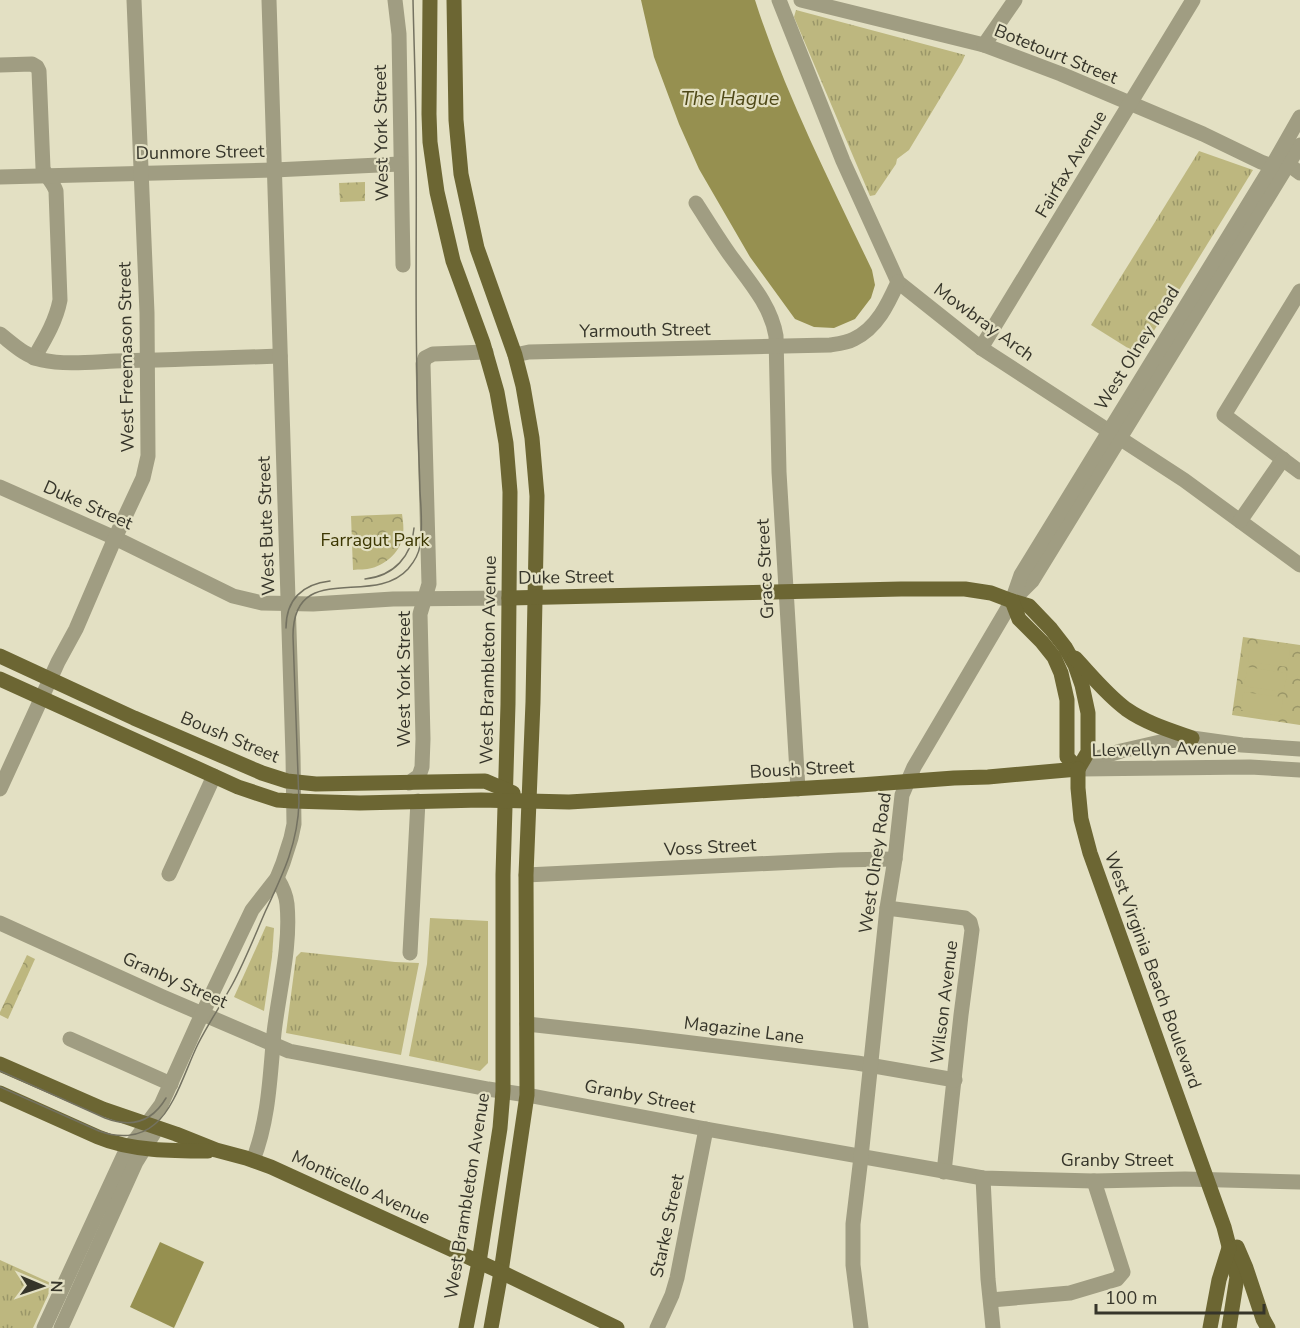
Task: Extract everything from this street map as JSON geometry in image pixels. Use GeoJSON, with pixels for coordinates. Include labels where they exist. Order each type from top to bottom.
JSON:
{"type":"FeatureCollection","features":[{"type":"Feature","properties":{"kind":"main road","name":"West Brambleton Avenue"},"geometry":{"type":"LineString","coordinates":[[430,0],[429,121],[437,192],[453,261],[486,352],[500,409],[510,500],[503,875],[503,1091],[500,1128],[466,1328]]}},
{"type":"Feature","properties":{"kind":"main road"},"geometry":{"type":"LineString","coordinates":[[454,0],[457,128],[465,193],[472,230],[483,266],[515,355],[527,404],[536,469],[535,597],[526,875],[527,1095],[491,1328]]}},
{"type":"Feature","properties":{"kind":"main road","name":"Duke Street"},"geometry":{"type":"LineString","coordinates":[[509,598],[965,589],[991,592],[1029,606],[1065,648]]}},
{"type":"Feature","properties":{"kind":"main road"},"geometry":{"type":"LineString","coordinates":[[1012,601],[1019,619],[1054,657],[1061,673],[1067,700],[1067,757],[1078,770],[1088,752],[1088,712],[1075,665],[1065,648]]}},
{"type":"Feature","properties":{"kind":"main road"},"geometry":{"type":"LineString","coordinates":[[1065,648],[1125,708],[1162,728],[1192,738]]}},
{"type":"Feature","properties":{"kind":"main road","name":"Boush Street"},"geometry":{"type":"LineString","coordinates":[[0,656],[134,718],[262,773],[293,782],[332,784],[485,781],[505,795]]}},
{"type":"Feature","properties":{"kind":"main road","name":"Boush Street"},"geometry":{"type":"LineString","coordinates":[[0,679],[214,776],[277,800],[294,802],[360,803],[505,795],[529,801],[569,802],[1078,770]]}},
{"type":"Feature","properties":{"kind":"main road","name":"West Virginia Beach Boulevard"},"geometry":{"type":"LineString","coordinates":[[1078,770],[1081,819],[1090,853],[1224,1227]]}},
{"type":"Feature","properties":{"kind":"main road","name":"Monticello Avenue"},"geometry":{"type":"LineString","coordinates":[[0,1064],[103,1109],[216,1150],[271,1167],[501,1272],[617,1328]]}},
{"type":"Feature","properties":{"kind":"main road","name":"Monticello Avenue"},"geometry":{"type":"LineString","coordinates":[[0,1094],[105,1140],[162,1150],[216,1150]]}},
{"type":"Feature","properties":{"kind":"main road"},"geometry":{"type":"LineString","coordinates":[[1224,1227],[1237,1277],[1229,1328]]}},
{"type":"Feature","properties":{"kind":"main road"},"geometry":{"type":"LineString","coordinates":[[1224,1227],[1246,1268],[1268,1328]]}},
{"type":"Feature","properties":{"kind":"main road"},"geometry":{"type":"LineString","coordinates":[[1210,1328],[1219,1280],[1229,1248]]}},
{"type":"Feature","properties":{"kind":"street","name":"West Freemason Street"},"geometry":{"type":"LineString","coordinates":[[0,789],[50,679],[76,629],[143,478],[148,456],[147,313],[134,0]]}},
{"type":"Feature","properties":{"kind":"street","name":"West Bute Street"},"geometry":{"type":"LineString","coordinates":[[137,1146],[152,1126],[252,909],[277,878],[294,824],[269,0]]}},
{"type":"Feature","properties":{"kind":"street","name":"West York Street"},"geometry":{"type":"LineString","coordinates":[[394,0],[399,34],[403,265]]}},
{"type":"Feature","properties":{"kind":"street","name":"Mowbray Arch"},"geometry":{"type":"LineString","coordinates":[[779,0],[843,161],[898,282],[981,348],[1184,480],[1300,565]]}},
{"type":"Feature","properties":{"kind":"street","name":"Botetourt Street"},"geometry":{"type":"LineString","coordinates":[[801,0],[984,45],[1061,74],[1272,166]]}},
{"type":"Feature","properties":{"kind":"street"},"geometry":{"type":"LineString","coordinates":[[984,45],[1015,0]]}},
{"type":"Feature","properties":{"kind":"street","name":"Fairfax Avenue"},"geometry":{"type":"LineString","coordinates":[[981,348],[1194,0]]}},
{"type":"Feature","properties":{"kind":"street"},"geometry":{"type":"LineString","coordinates":[[0,65],[32,64],[39,71],[42,166],[56,191],[60,300],[52,327],[34,358]]}},
{"type":"Feature","properties":{"kind":"street","name":"West Olney Road"},"geometry":{"type":"LineString","coordinates":[[861,1328],[852,1242],[853,1224],[887,908],[902,795],[914,767],[955,696],[1012,601],[1032,581],[1300,117]]}},
{"type":"Feature","properties":{"kind":"street","name":"West Olney Road"},"geometry":{"type":"LineString","coordinates":[[1115,434],[1294,168],[1300,145]]}},
{"type":"Feature","properties":{"kind":"street","name":"Dunmore Street"},"geometry":{"type":"LineString","coordinates":[[0,177],[274,170],[400,164]]}},
{"type":"Feature","properties":{"kind":"street"},"geometry":{"type":"LineString","coordinates":[[1272,166],[1294,168]]}},
{"type":"Feature","properties":{"kind":"street","name":"Grace Street"},"geometry":{"type":"LineString","coordinates":[[696,203],[765,305],[774,326],[779,462],[798,789]]}},
{"type":"Feature","properties":{"kind":"street","name":"Yarmouth Street"},"geometry":{"type":"LineString","coordinates":[[515,355],[529,352],[830,345],[854,339],[874,325],[898,282]]}},
{"type":"Feature","properties":{"kind":"street"},"geometry":{"type":"LineString","coordinates":[[1300,291],[1224,415],[1300,472]]}},
{"type":"Feature","properties":{"kind":"street"},"geometry":{"type":"LineString","coordinates":[[0,334],[21,351],[44,361],[146,361],[280,356]]}},
{"type":"Feature","properties":{"kind":"street","name":"West York Street"},"geometry":{"type":"LineString","coordinates":[[409,783],[421,773],[423,739],[420,614],[429,584],[424,361],[427,356],[436,353],[486,352]]}},
{"type":"Feature","properties":{"kind":"street"},"geometry":{"type":"LineString","coordinates":[[1239,520],[1283,459]]}},
{"type":"Feature","properties":{"kind":"street","name":"Duke Street"},"geometry":{"type":"LineString","coordinates":[[0,487],[115,538],[233,596],[262,603],[313,604],[360,600],[509,598]]}},
{"type":"Feature","properties":{"kind":"street","name":"Llewellyn Avenue"},"geometry":{"type":"LineString","coordinates":[[1078,770],[1098,758],[1121,751],[1160,742],[1192,738],[1242,746],[1300,749]]}},
{"type":"Feature","properties":{"kind":"street","name":"Llewellyn Avenue"},"geometry":{"type":"LineString","coordinates":[[1078,770],[1250,767],[1300,770]]}},
{"type":"Feature","properties":{"kind":"street"},"geometry":{"type":"LineString","coordinates":[[169,874],[214,776]]}},
{"type":"Feature","properties":{"kind":"street"},"geometry":{"type":"LineString","coordinates":[[410,953],[418,801]]}},
{"type":"Feature","properties":{"kind":"street","name":"Voss Street"},"geometry":{"type":"LineString","coordinates":[[526,875],[895,859]]}},
{"type":"Feature","properties":{"kind":"street"},"geometry":{"type":"LineString","coordinates":[[253,1160],[262,1127],[283,969],[287,911],[284,891],[277,878]]}},
{"type":"Feature","properties":{"kind":"street","name":"Wilson Avenue"},"geometry":{"type":"LineString","coordinates":[[887,908],[959,916],[965,918],[972,926],[944,1172]]}},
{"type":"Feature","properties":{"kind":"street","name":"Granby Street"},"geometry":{"type":"LineString","coordinates":[[0,923],[289,1051],[983,1178],[1300,1182]]}},
{"type":"Feature","properties":{"kind":"street","name":"Magazine Lane"},"geometry":{"type":"LineString","coordinates":[[527,1024],[857,1063],[955,1080]]}},
{"type":"Feature","properties":{"kind":"street"},"geometry":{"type":"LineString","coordinates":[[70,1039],[171,1084]]}},
{"type":"Feature","properties":{"kind":"street","name":"Starke Street"},"geometry":{"type":"LineString","coordinates":[[657,1328],[677,1278],[706,1129]]}},
{"type":"Feature","properties":{"kind":"street"},"geometry":{"type":"LineString","coordinates":[[44,1328],[122,1159],[137,1146]]}},
{"type":"Feature","properties":{"kind":"street"},"geometry":{"type":"LineString","coordinates":[[61,1328],[137,1146]]}},
{"type":"Feature","properties":{"kind":"street"},"geometry":{"type":"LineString","coordinates":[[983,1178],[993,1328]]}},
{"type":"Feature","properties":{"kind":"street"},"geometry":{"type":"LineString","coordinates":[[991,1300],[1070,1293],[1117,1279],[1123,1272],[1094,1181]]}},
{"type":"Feature","properties":{"kind":"green space"},"geometry":{"type":"Polygon","coordinates":[[[796,10],[965,55],[909,150],[897,159],[875,195],[870,196],[794,17],[796,10]]]}},
{"type":"Feature","properties":{"kind":"green space"},"geometry":{"type":"Polygon","coordinates":[[[1199,151],[1253,170],[1139,355],[1091,325],[1199,151]]]}},
{"type":"Feature","properties":{"kind":"green space"},"geometry":{"type":"Polygon","coordinates":[[[365,182],[365,201],[340,202],[339,183],[365,182]]]}},
{"type":"Feature","properties":{"kind":"green space","name":"Farragut Park"},"geometry":{"type":"Polygon","coordinates":[[[402,514],[402,540],[393,556],[378,566],[353,570],[351,516],[402,514]]]}},
{"type":"Feature","properties":{"kind":"green space"},"geometry":{"type":"Polygon","coordinates":[[[1243,637],[1300,645],[1300,725],[1232,715],[1243,637]]]}},
{"type":"Feature","properties":{"kind":"green space"},"geometry":{"type":"Polygon","coordinates":[[[1250,643],[1290,648],[1288,667],[1248,662],[1250,643]]]}},
{"type":"Feature","properties":{"kind":"green space"},"geometry":{"type":"Polygon","coordinates":[[[1247,667],[1287,673],[1284,692],[1244,686],[1247,667]]]}},
{"type":"Feature","properties":{"kind":"green space"},"geometry":{"type":"Polygon","coordinates":[[[1243,692],[1283,697],[1281,716],[1241,710],[1243,692]]]}},
{"type":"Feature","properties":{"kind":"green space"},"geometry":{"type":"Polygon","coordinates":[[[430,918],[488,921],[488,1063],[480,1071],[409,1056],[427,964],[430,918]]]}},
{"type":"Feature","properties":{"kind":"green space"},"geometry":{"type":"Polygon","coordinates":[[[266,926],[274,928],[264,1011],[234,997],[266,926]]]}},
{"type":"Feature","properties":{"kind":"green space"},"geometry":{"type":"Polygon","coordinates":[[[301,952],[419,963],[401,1055],[286,1033],[296,957],[301,952]]]}},
{"type":"Feature","properties":{"kind":"green space"},"geometry":{"type":"Polygon","coordinates":[[[27,955],[35,959],[8,1019],[0,1015],[0,1012],[27,955]]]}},
{"type":"Feature","properties":{"kind":"green space"},"geometry":{"type":"Polygon","coordinates":[[[0,1260],[53,1284],[33,1328],[0,1328],[0,1260]]]}},
{"type":"Feature","properties":{"kind":"water","name":"The Hague"},"geometry":{"type":"Polygon","coordinates":[[[641,0],[755,0],[794,104],[872,270],[875,285],[871,298],[855,319],[834,328],[814,327],[795,319],[750,257],[699,169],[679,124],[654,57],[641,0]]]}},
{"type":"Feature","properties":{"kind":"water"},"geometry":{"type":"Polygon","coordinates":[[[160,1242],[204,1262],[174,1328],[130,1307],[160,1242]]]}},
{"type":"Feature","properties":{"kind":"tram line"},"geometry":{"type":"LineString","coordinates":[[0,1087],[99,1131],[114,1135],[142,1132],[162,1117],[174,1098],[202,1037],[241,967],[284,871],[293,845],[299,802],[293,636],[297,613],[306,599],[320,591],[375,585],[393,580],[408,569],[419,552],[422,525],[417,391],[413,0]]}},
{"type":"Feature","properties":{"kind":"tram line"},"geometry":{"type":"LineString","coordinates":[[365,579],[385,574],[400,563],[410,547],[414,528]]}},
{"type":"Feature","properties":{"kind":"tram line"},"geometry":{"type":"LineString","coordinates":[[286,628],[289,609],[298,595],[311,586],[330,581]]}},
{"type":"Feature","properties":{"kind":"tram line"},"geometry":{"type":"LineString","coordinates":[[0,1071],[115,1121],[132,1122],[147,1118],[166,1098]]}}]}
